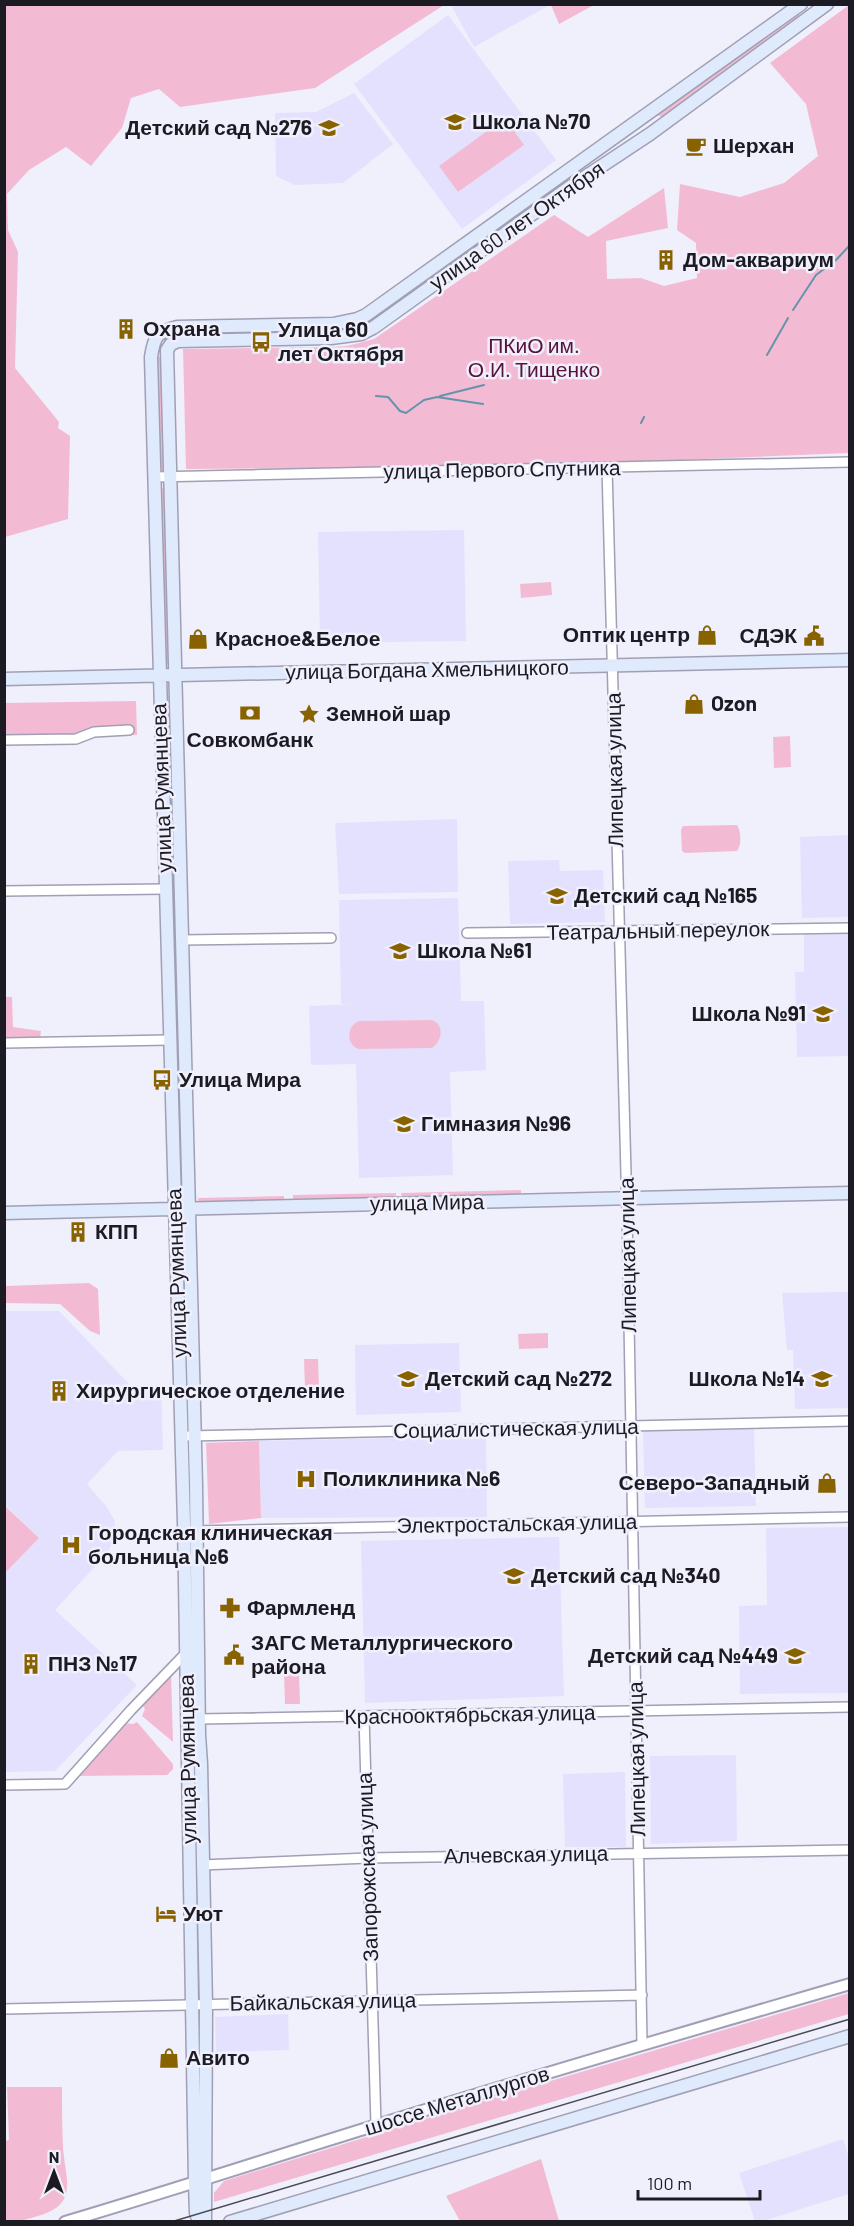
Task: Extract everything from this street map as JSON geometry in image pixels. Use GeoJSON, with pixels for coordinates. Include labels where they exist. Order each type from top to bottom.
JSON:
{"type":"FeatureCollection","features":[{"type":"Feature","properties":{"kind":"main road","name":"улица 60 лет Октября"},"geometry":{"type":"LineString","coordinates":[[165,330],[177,327],[333,324],[357,320],[375,310],[648,114],[806,8],[827,4]]}},
{"type":"Feature","properties":{"kind":"main road","name":"улица 60 лет Октября"},"geometry":{"type":"LineString","coordinates":[[169,347],[178,340],[331,338],[361,334],[658,128],[806,8]]}},
{"type":"Feature","properties":{"kind":"main road"},"geometry":{"type":"LineString","coordinates":[[648,114],[658,128]]}},
{"type":"Feature","properties":{"kind":"main road","name":"улица Румянцева"},"geometry":{"type":"LineString","coordinates":[[200,2005],[195,1768],[199,1719],[197,1531],[188,1436],[169,1040],[154,477],[152,357],[155,338],[165,330],[169,347],[169,477],[189,1208],[188,1436],[184,1531],[186,1653],[195,1768],[202,1865],[200,2182],[205,2222]]}},
{"type":"Feature","properties":{"kind":"main road","name":"улица Богдана Хмельницкого"},"geometry":{"type":"LineString","coordinates":[[4,679],[849,660]]}},
{"type":"Feature","properties":{"kind":"main road","name":"улица Мира"},"geometry":{"type":"LineString","coordinates":[[4,1213],[849,1193]]}},
{"type":"Feature","properties":{"kind":"main road"},"geometry":{"type":"LineString","coordinates":[[231,2222],[849,2036]]}},
{"type":"Feature","properties":{"kind":"main road","name":"улица Румянцева"},"geometry":{"type":"LineString","coordinates":[[199,2222],[196,2213],[200,2182]]}},
{"type":"Feature","properties":{"kind":"street","name":"улица Первого Спутника"},"geometry":{"type":"LineString","coordinates":[[154,477],[849,462]]}},
{"type":"Feature","properties":{"kind":"street","name":"Липецкая улица"},"geometry":{"type":"LineString","coordinates":[[608,467],[632,1426],[642,2044]]}},
{"type":"Feature","properties":{"kind":"street"},"geometry":{"type":"LineString","coordinates":[[4,740],[76,739],[94,732],[129,730]]}},
{"type":"Feature","properties":{"kind":"street"},"geometry":{"type":"LineString","coordinates":[[4,891],[165,889]]}},
{"type":"Feature","properties":{"kind":"street","name":"Театральный переулок"},"geometry":{"type":"LineString","coordinates":[[467,933],[849,928]]}},
{"type":"Feature","properties":{"kind":"street"},"geometry":{"type":"LineString","coordinates":[[181,940],[331,938]]}},
{"type":"Feature","properties":{"kind":"street"},"geometry":{"type":"LineString","coordinates":[[4,1043],[169,1040]]}},
{"type":"Feature","properties":{"kind":"street","name":"Социалистическая улица"},"geometry":{"type":"LineString","coordinates":[[188,1436],[849,1421]]}},
{"type":"Feature","properties":{"kind":"street","name":"Электростальская улица"},"geometry":{"type":"LineString","coordinates":[[184,1531],[849,1517]]}},
{"type":"Feature","properties":{"kind":"street"},"geometry":{"type":"LineString","coordinates":[[4,1785],[65,1784],[186,1653]]}},
{"type":"Feature","properties":{"kind":"street","name":"Краснооктябрьская улица"},"geometry":{"type":"LineString","coordinates":[[199,1719],[849,1707]]}},
{"type":"Feature","properties":{"kind":"street","name":"Запорожская улица"},"geometry":{"type":"LineString","coordinates":[[364,1716],[376,2125]]}},
{"type":"Feature","properties":{"kind":"street","name":"Алчевская улица"},"geometry":{"type":"LineString","coordinates":[[202,1865],[368,1858],[849,1850]]}},
{"type":"Feature","properties":{"kind":"street","name":"шоссе Металлургов"},"geometry":{"type":"LineString","coordinates":[[65,2222],[642,2044],[849,1984]]}},
{"type":"Feature","properties":{"kind":"street","name":"Байкальская улица"},"geometry":{"type":"LineString","coordinates":[[4,2008],[642,1995]]}},
{"type":"Feature","properties":{"kind":"shaded area"},"geometry":{"type":"Polygon","coordinates":[[[451,5],[550,5],[474,47],[451,5]]]}},
{"type":"Feature","properties":{"kind":"shaded area","name":"Школа №70"},"geometry":{"type":"Polygon","coordinates":[[[448,15],[556,160],[462,229],[354,84],[448,15]]]}},
{"type":"Feature","properties":{"kind":"shaded area","name":"Детский сад №276"},"geometry":{"type":"Polygon","coordinates":[[[354,93],[393,144],[343,183],[295,185],[276,176],[275,113],[316,112],[354,93]]]}},
{"type":"Feature","properties":{"kind":"shaded area"},"geometry":{"type":"Polygon","coordinates":[[[464,530],[466,641],[320,643],[318,532],[464,530]]]}},
{"type":"Feature","properties":{"kind":"shaded area"},"geometry":{"type":"Polygon","coordinates":[[[457,819],[458,892],[339,894],[335,823],[457,819]]]}},
{"type":"Feature","properties":{"kind":"shaded area","name":"Детский сад №165"},"geometry":{"type":"Polygon","coordinates":[[[849,835],[849,917],[802,918],[800,837],[849,835]]]}},
{"type":"Feature","properties":{"kind":"shaded area","name":"Детский сад №165"},"geometry":{"type":"Polygon","coordinates":[[[559,860],[560,871],[603,870],[605,922],[510,924],[508,861],[559,860]]]}},
{"type":"Feature","properties":{"kind":"shaded area","name":"Гимназия №96"},"geometry":{"type":"Polygon","coordinates":[[[458,898],[461,1001],[484,1001],[486,1070],[450,1072],[453,1175],[359,1178],[356,1064],[311,1065],[309,1006],[356,1004],[341,1004],[339,900],[458,898]]]}},
{"type":"Feature","properties":{"kind":"shaded area","name":"Школа №91"},"geometry":{"type":"Polygon","coordinates":[[[849,931],[849,1056],[797,1057],[795,972],[804,972],[804,932],[849,931]]]}},
{"type":"Feature","properties":{"kind":"shaded area"},"geometry":{"type":"Polygon","coordinates":[[[849,1292],[849,1408],[795,1409],[793,1350],[787,1350],[782,1293],[849,1292]]]}},
{"type":"Feature","properties":{"kind":"shaded area","name":"Городская клиническая больница №6"},"geometry":{"type":"Polygon","coordinates":[[[5,1311],[59,1311],[131,1386],[161,1385],[163,1450],[118,1451],[87,1484],[106,1506],[115,1521],[114,1538],[108,1552],[55,1610],[137,1685],[55,1771],[5,1772],[4,1573],[39,1538],[5,1505],[5,1311]]]}},
{"type":"Feature","properties":{"kind":"shaded area","name":"Детский сад №272"},"geometry":{"type":"Polygon","coordinates":[[[459,1343],[461,1412],[356,1415],[355,1345],[459,1343]]]}},
{"type":"Feature","properties":{"kind":"shaded area"},"geometry":{"type":"Polygon","coordinates":[[[754,1429],[756,1506],[645,1508],[643,1431],[754,1429]]]}},
{"type":"Feature","properties":{"kind":"shaded area"},"geometry":{"type":"Polygon","coordinates":[[[486,1436],[487,1517],[261,1518],[259,1441],[486,1436]]]}},
{"type":"Feature","properties":{"kind":"shaded area"},"geometry":{"type":"Polygon","coordinates":[[[849,1527],[849,1693],[740,1694],[739,1606],[767,1605],[766,1528],[849,1527]]]}},
{"type":"Feature","properties":{"kind":"shaded area"},"geometry":{"type":"Polygon","coordinates":[[[559,1537],[564,1696],[365,1703],[361,1541],[559,1537]]]}},
{"type":"Feature","properties":{"kind":"shaded area"},"geometry":{"type":"Polygon","coordinates":[[[736,1755],[737,1841],[651,1844],[650,1756],[736,1755]]]}},
{"type":"Feature","properties":{"kind":"shaded area"},"geometry":{"type":"Polygon","coordinates":[[[625,1772],[626,1847],[565,1847],[563,1774],[625,1772]]]}},
{"type":"Feature","properties":{"kind":"shaded area"},"geometry":{"type":"Polygon","coordinates":[[[288,2014],[289,2050],[216,2052],[215,2017],[288,2014]]]}},
{"type":"Feature","properties":{"kind":"shaded area"},"geometry":{"type":"Polygon","coordinates":[[[843,2139],[849,2158],[849,2194],[763,2221],[755,2221],[739,2173],[843,2139]]]}},
{"type":"Feature","properties":{"kind":"green space"},"geometry":{"type":"Polygon","coordinates":[[[4,5],[444,5],[315,88],[180,107],[159,89],[131,98],[122,128],[91,166],[66,147],[29,170],[7,194],[8,230],[18,252],[15,368],[59,422],[58,428],[70,436],[68,519],[5,537],[4,5]]]}},
{"type":"Feature","properties":{"kind":"green space"},"geometry":{"type":"Polygon","coordinates":[[[551,5],[594,5],[559,24],[551,5]]]}},
{"type":"Feature","properties":{"kind":"green space","name":"ПКиО им. О.И. Тищенко"},"geometry":{"type":"Polygon","coordinates":[[[849,5],[849,453],[348,471],[341,468],[186,469],[183,349],[331,347],[347,346],[374,339],[554,215],[588,237],[664,188],[668,228],[606,241],[607,279],[641,278],[664,286],[697,278],[696,243],[677,230],[680,184],[740,197],[784,183],[818,156],[806,104],[770,63],[849,5]]]}},
{"type":"Feature","properties":{"kind":"green space"},"geometry":{"type":"Polygon","coordinates":[[[796,13],[800,18],[662,117],[657,115],[796,13]]]}},
{"type":"Feature","properties":{"kind":"green space"},"geometry":{"type":"Polygon","coordinates":[[[505,118],[524,145],[458,192],[439,166],[505,118]]]}},
{"type":"Feature","properties":{"kind":"green space"},"geometry":{"type":"Polygon","coordinates":[[[564,179],[567,184],[378,318],[359,329],[344,332],[202,335],[200,333],[202,330],[343,327],[564,179]]]}},
{"type":"Feature","properties":{"kind":"green space"},"geometry":{"type":"Polygon","coordinates":[[[157,356],[162,358],[164,471],[159,472],[157,356]]]}},
{"type":"Feature","properties":{"kind":"green space"},"geometry":{"type":"Polygon","coordinates":[[[160,487],[164,489],[169,663],[165,665],[160,487]]]}},
{"type":"Feature","properties":{"kind":"green space"},"geometry":{"type":"Polygon","coordinates":[[[551,582],[552,595],[521,598],[520,584],[551,582]]]}},
{"type":"Feature","properties":{"kind":"green space"},"geometry":{"type":"Polygon","coordinates":[[[136,701],[137,735],[5,736],[4,703],[136,701]]]}},
{"type":"Feature","properties":{"kind":"green space"},"geometry":{"type":"Polygon","coordinates":[[[165,705],[171,705],[184,1192],[179,1192],[165,705]]]}},
{"type":"Feature","properties":{"kind":"green space"},"geometry":{"type":"Polygon","coordinates":[[[790,736],[791,767],[774,768],[773,737],[790,736]]]}},
{"type":"Feature","properties":{"kind":"green space"},"geometry":{"type":"Polygon","coordinates":[[[737,825],[740,845],[737,851],[685,853],[682,851],[681,830],[683,826],[737,825]]]}},
{"type":"Feature","properties":{"kind":"green space"},"geometry":{"type":"Polygon","coordinates":[[[4,997],[12,997],[13,1027],[41,1031],[40,1039],[5,1039],[4,997]]]}},
{"type":"Feature","properties":{"kind":"green space"},"geometry":{"type":"Polygon","coordinates":[[[432,1020],[439,1026],[441,1033],[432,1048],[359,1049],[350,1040],[350,1031],[359,1021],[432,1020]]]}},
{"type":"Feature","properties":{"kind":"green space"},"geometry":{"type":"Polygon","coordinates":[[[521,1190],[521,1197],[402,1199],[401,1193],[521,1190]]]}},
{"type":"Feature","properties":{"kind":"green space"},"geometry":{"type":"Polygon","coordinates":[[[396,1193],[396,1199],[293,1202],[293,1195],[396,1193]]]}},
{"type":"Feature","properties":{"kind":"green space"},"geometry":{"type":"Polygon","coordinates":[[[284,1196],[284,1203],[199,1205],[198,1198],[284,1196]]]}},
{"type":"Feature","properties":{"kind":"green space"},"geometry":{"type":"Polygon","coordinates":[[[89,1283],[98,1289],[100,1335],[90,1331],[60,1304],[5,1303],[5,1286],[89,1283]]]}},
{"type":"Feature","properties":{"kind":"green space"},"geometry":{"type":"Polygon","coordinates":[[[548,1333],[548,1348],[519,1349],[518,1334],[548,1333]]]}},
{"type":"Feature","properties":{"kind":"green space"},"geometry":{"type":"Polygon","coordinates":[[[304,1359],[318,1359],[319,1388],[305,1388],[304,1359]]]}},
{"type":"Feature","properties":{"kind":"green space"},"geometry":{"type":"Polygon","coordinates":[[[259,1441],[261,1518],[209,1524],[206,1443],[259,1441]]]}},
{"type":"Feature","properties":{"kind":"green space"},"geometry":{"type":"Polygon","coordinates":[[[4,1505],[39,1538],[5,1573],[4,1573],[4,1505]]]}},
{"type":"Feature","properties":{"kind":"green space"},"geometry":{"type":"Polygon","coordinates":[[[171,1672],[173,1742],[142,1716],[145,1709],[141,1703],[171,1672]]]}},
{"type":"Feature","properties":{"kind":"green space"},"geometry":{"type":"Polygon","coordinates":[[[299,1672],[300,1704],[285,1704],[284,1673],[299,1672]]]}},
{"type":"Feature","properties":{"kind":"green space"},"geometry":{"type":"Polygon","coordinates":[[[137,1722],[173,1764],[173,1769],[167,1775],[76,1776],[123,1723],[137,1722]]]}},
{"type":"Feature","properties":{"kind":"green space"},"geometry":{"type":"Polygon","coordinates":[[[849,1993],[849,2014],[214,2202],[214,2193],[224,2181],[486,2100],[849,1993]]]}},
{"type":"Feature","properties":{"kind":"green space"},"geometry":{"type":"Polygon","coordinates":[[[7,2087],[62,2087],[63,2147],[67,2179],[67,2188],[61,2204],[41,2215],[14,2221],[5,2221],[5,2141],[9,2140],[7,2087]]]}},
{"type":"Feature","properties":{"kind":"green space"},"geometry":{"type":"Polygon","coordinates":[[[541,2159],[559,2221],[460,2221],[446,2196],[541,2159]]]}},
{"type":"Feature","properties":{"kind":"waterway"},"geometry":{"type":"LineString","coordinates":[[793,310],[816,275],[836,260],[850,245]]}},
{"type":"Feature","properties":{"kind":"waterway"},"geometry":{"type":"LineString","coordinates":[[767,355],[788,318]]}},
{"type":"Feature","properties":{"kind":"waterway"},"geometry":{"type":"LineString","coordinates":[[440,396],[484,385]]}},
{"type":"Feature","properties":{"kind":"waterway"},"geometry":{"type":"LineString","coordinates":[[376,396],[388,397],[400,411],[406,413],[424,400],[437,397],[483,404]]}},
{"type":"Feature","properties":{"kind":"waterway"},"geometry":{"type":"LineString","coordinates":[[641,423],[644,417]]}},
{"type":"Feature","properties":{"kind":"tram line"},"geometry":{"type":"LineString","coordinates":[[171,2222],[850,2019]]}},
{"type":"Feature","properties":{"kind":"place","name":"Школа №70"},"geometry":{"type":"Point","coordinates":[455,122]}},
{"type":"Feature","properties":{"kind":"place","name":"Детский сад №276"},"geometry":{"type":"Point","coordinates":[329,128]}},
{"type":"Feature","properties":{"kind":"place","name":"Шерхан"},"geometry":{"type":"Point","coordinates":[696,146]}},
{"type":"Feature","properties":{"kind":"place","name":"Дом-аквариум"},"geometry":{"type":"Point","coordinates":[666,260]}},
{"type":"Feature","properties":{"kind":"place","name":"Охрана"},"geometry":{"type":"Point","coordinates":[126,329]}},
{"type":"Feature","properties":{"kind":"place","name":"Улица 60 лет Октября"},"geometry":{"type":"Point","coordinates":[261,342]}},
{"type":"Feature","properties":{"kind":"place","name":"Оптик центр"},"geometry":{"type":"Point","coordinates":[707,635]}},
{"type":"Feature","properties":{"kind":"place","name":"СДЭК"},"geometry":{"type":"Point","coordinates":[814,636]}},
{"type":"Feature","properties":{"kind":"place","name":"Красное&Белое"},"geometry":{"type":"Point","coordinates":[198,639]}},
{"type":"Feature","properties":{"kind":"place","name":"Ozon"},"geometry":{"type":"Point","coordinates":[694,704]}},
{"type":"Feature","properties":{"kind":"place","name":"Совкомбанк"},"geometry":{"type":"Point","coordinates":[250,713]}},
{"type":"Feature","properties":{"kind":"place","name":"Земной шар"},"geometry":{"type":"Point","coordinates":[309,714]}},
{"type":"Feature","properties":{"kind":"place","name":"Детский сад №165"},"geometry":{"type":"Point","coordinates":[557,896]}},
{"type":"Feature","properties":{"kind":"place","name":"Школа №61"},"geometry":{"type":"Point","coordinates":[400,951]}},
{"type":"Feature","properties":{"kind":"place","name":"Школа №91"},"geometry":{"type":"Point","coordinates":[823,1014]}},
{"type":"Feature","properties":{"kind":"place","name":"Улица Мира"},"geometry":{"type":"Point","coordinates":[162,1080]}},
{"type":"Feature","properties":{"kind":"place","name":"Гимназия №96"},"geometry":{"type":"Point","coordinates":[404,1124]}},
{"type":"Feature","properties":{"kind":"place","name":"КПП"},"geometry":{"type":"Point","coordinates":[78,1232]}},
{"type":"Feature","properties":{"kind":"place","name":"Детский сад №272"},"geometry":{"type":"Point","coordinates":[408,1379]}},
{"type":"Feature","properties":{"kind":"place","name":"Школа №14"},"geometry":{"type":"Point","coordinates":[822,1379]}},
{"type":"Feature","properties":{"kind":"place","name":"Хирургическое отделение"},"geometry":{"type":"Point","coordinates":[59,1391]}},
{"type":"Feature","properties":{"kind":"place","name":"Поликлиника №6"},"geometry":{"type":"Point","coordinates":[306,1479]}},
{"type":"Feature","properties":{"kind":"place","name":"Северо-Западный"},"geometry":{"type":"Point","coordinates":[827,1483]}},
{"type":"Feature","properties":{"kind":"place","name":"Городская клиническая больница №6"},"geometry":{"type":"Point","coordinates":[71,1545]}},
{"type":"Feature","properties":{"kind":"place","name":"Детский сад №340"},"geometry":{"type":"Point","coordinates":[514,1576]}},
{"type":"Feature","properties":{"kind":"place","name":"Фармленд"},"geometry":{"type":"Point","coordinates":[230,1608]}},
{"type":"Feature","properties":{"kind":"place","name":"ЗАГС Металлургического района"},"geometry":{"type":"Point","coordinates":[234,1655]}},
{"type":"Feature","properties":{"kind":"place","name":"Детский сад №449"},"geometry":{"type":"Point","coordinates":[795,1656]}},
{"type":"Feature","properties":{"kind":"place","name":"ПНЗ №17"},"geometry":{"type":"Point","coordinates":[31,1664]}},
{"type":"Feature","properties":{"kind":"place","name":"Уют"},"geometry":{"type":"Point","coordinates":[166,1914]}},
{"type":"Feature","properties":{"kind":"place","name":"Авито"},"geometry":{"type":"Point","coordinates":[169,2058]}}]}
